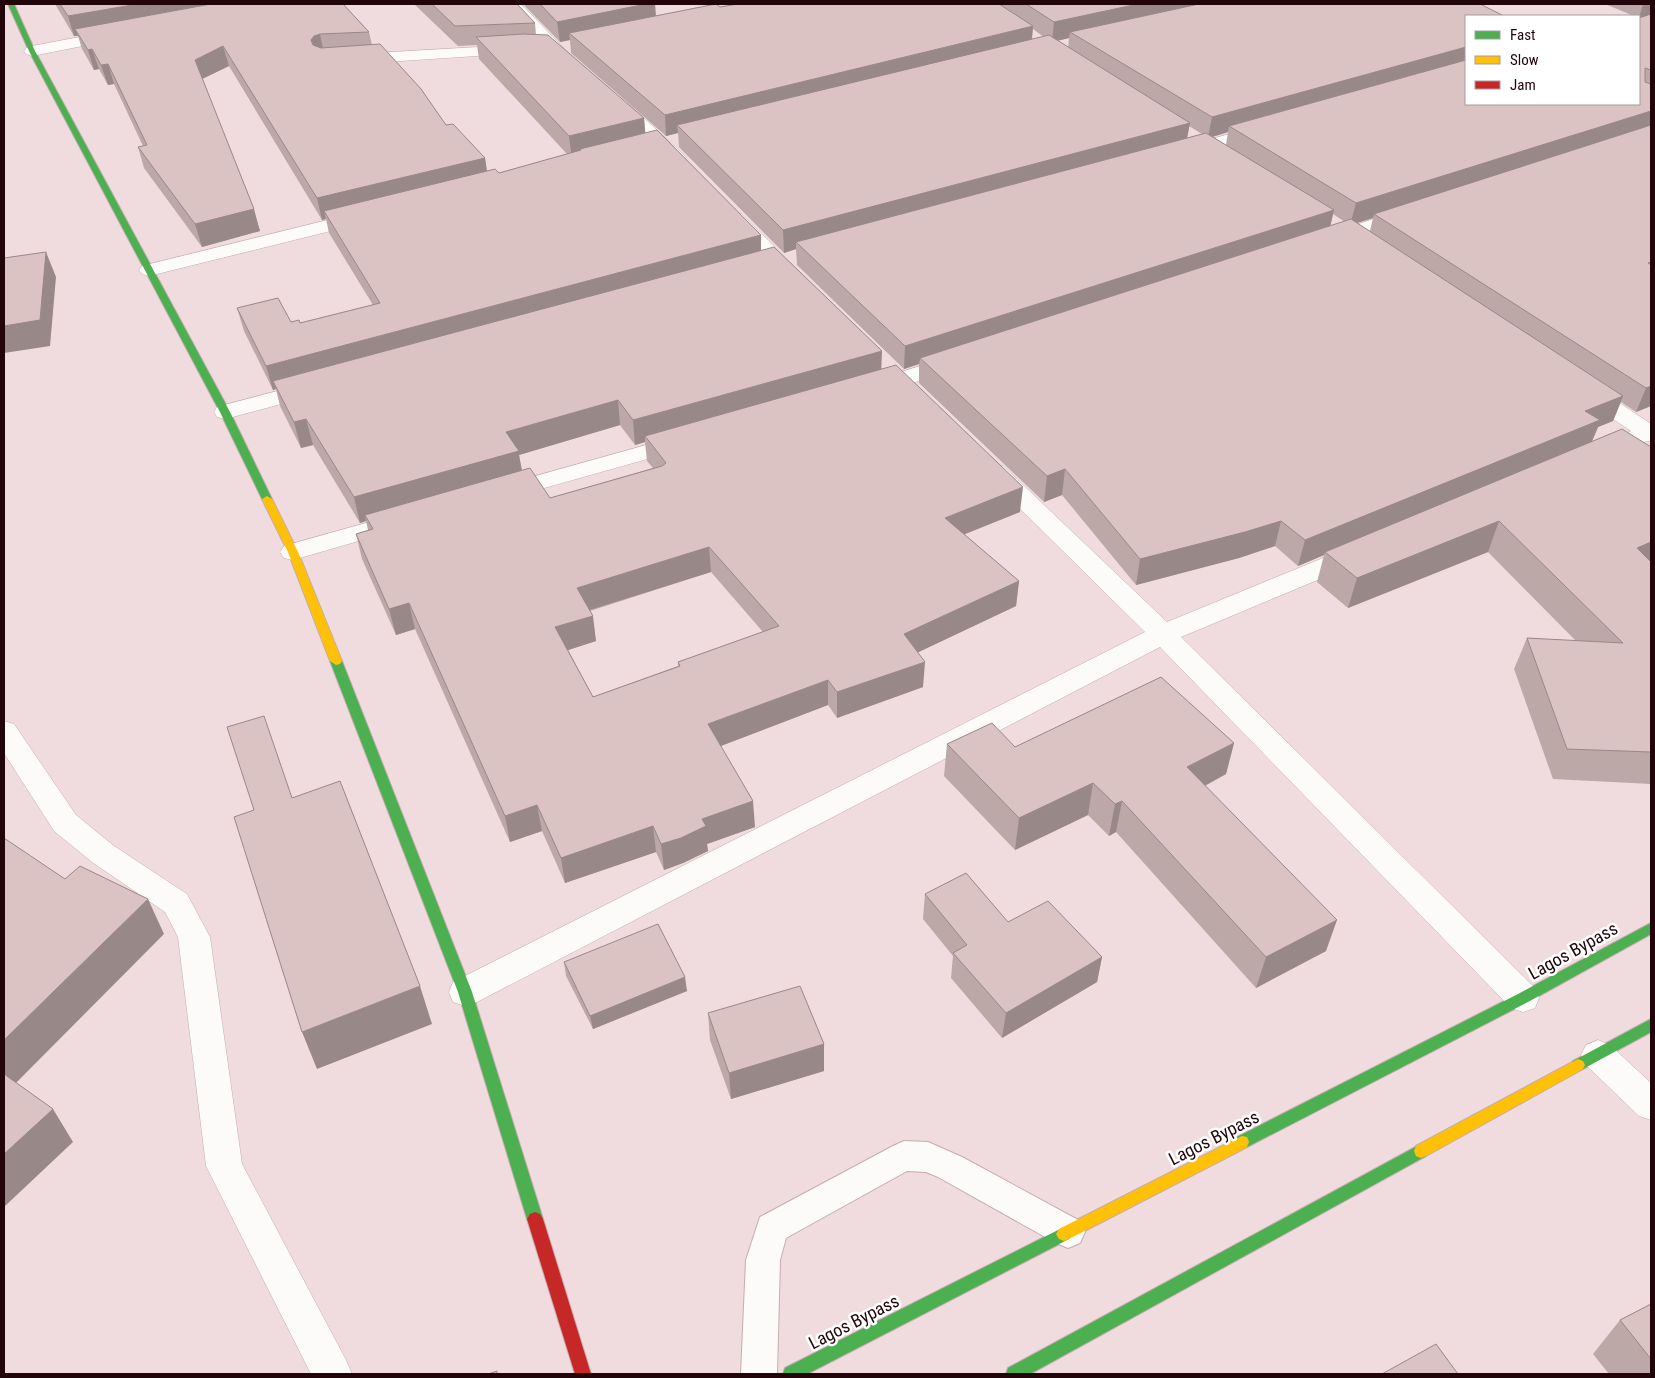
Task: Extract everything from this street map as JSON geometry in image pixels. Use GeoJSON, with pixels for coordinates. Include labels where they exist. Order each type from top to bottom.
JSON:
{"type":"FeatureCollection","features":[{"type":"Feature","properties":{"kind":"street"},"geometry":{"type":"LineString","coordinates":[[11,4],[32,51],[224,412],[293,552],[465,992],[584,1374]]}},
{"type":"Feature","properties":{"kind":"street"},"geometry":{"type":"LineString","coordinates":[[513,4],[548,48],[591,81],[662,143],[690,171]]}},
{"type":"Feature","properties":{"kind":"street"},"geometry":{"type":"LineString","coordinates":[[32,51],[128,33]]}},
{"type":"Feature","properties":{"kind":"street"},"geometry":{"type":"LineString","coordinates":[[344,60],[548,48]]}},
{"type":"Feature","properties":{"kind":"street"},"geometry":{"type":"LineString","coordinates":[[1168,156],[1280,124]]}},
{"type":"Feature","properties":{"kind":"street"},"geometry":{"type":"LineString","coordinates":[[1181,130],[1231,161]]}},
{"type":"Feature","properties":{"kind":"street"},"geometry":{"type":"LineString","coordinates":[[717,199],[808,290]]}},
{"type":"Feature","properties":{"kind":"street"},"geometry":{"type":"LineString","coordinates":[[1310,246],[1424,209]]}},
{"type":"Feature","properties":{"kind":"street"},"geometry":{"type":"LineString","coordinates":[[149,270],[381,212]]}},
{"type":"Feature","properties":{"kind":"street"},"geometry":{"type":"LineString","coordinates":[[854,393],[977,354]]}},
{"type":"Feature","properties":{"kind":"street"},"geometry":{"type":"LineString","coordinates":[[880,359],[923,400]]}},
{"type":"Feature","properties":{"kind":"street"},"geometry":{"type":"LineString","coordinates":[[1567,379],[1650,433]]}},
{"type":"Feature","properties":{"kind":"street"},"geometry":{"type":"LineString","coordinates":[[224,412],[330,384]]}},
{"type":"Feature","properties":{"kind":"street"},"geometry":{"type":"LineString","coordinates":[[1584,459],[1650,433]]}},
{"type":"Feature","properties":{"kind":"street"},"geometry":{"type":"LineString","coordinates":[[483,498],[702,436]]}},
{"type":"Feature","properties":{"kind":"street"},"geometry":{"type":"LineString","coordinates":[[979,455],[1163,634],[1523,998]]}},
{"type":"Feature","properties":{"kind":"street"},"geometry":{"type":"LineString","coordinates":[[293,552],[407,520]]}},
{"type":"Feature","properties":{"kind":"street"},"geometry":{"type":"LineString","coordinates":[[465,992],[1163,634],[1373,547]]}},
{"type":"Feature","properties":{"kind":"street"},"geometry":{"type":"LineString","coordinates":[[4,731],[65,823],[104,854],[176,903],[194,937],[224,1166],[332,1374]]}},
{"type":"Feature","properties":{"kind":"street","name":"Lagos Bypass"},"geometry":{"type":"LineString","coordinates":[[791,1374],[1523,998],[1651,928]]}},
{"type":"Feature","properties":{"kind":"street"},"geometry":{"type":"LineString","coordinates":[[1014,1374],[1651,1025]]}},
{"type":"Feature","properties":{"kind":"street"},"geometry":{"type":"LineString","coordinates":[[1598,1055],[1651,1105]]}},
{"type":"Feature","properties":{"kind":"lane"},"geometry":{"type":"LineString","coordinates":[[759,1374],[763,1260],[772,1228],[904,1156],[928,1157],[950,1167],[1068,1232]]}},
{"type":"Feature","properties":{"kind":"building"},"geometry":{"type":"Polygon","coordinates":[[[60,4],[138,4],[68,16],[60,4]]]}},
{"type":"Feature","properties":{"kind":"building"},"geometry":{"type":"Polygon","coordinates":[[[211,4],[343,4],[369,32],[320,34],[314,36],[311,40],[313,45],[321,48],[380,44],[421,89],[446,125],[453,124],[485,158],[317,198],[223,46],[195,60],[254,209],[195,224],[138,147],[147,145],[108,64],[101,65],[92,49],[88,50],[75,29],[211,4]]]}},
{"type":"Feature","properties":{"kind":"building"},"geometry":{"type":"Polygon","coordinates":[[[432,4],[517,4],[535,23],[455,26],[432,4]]]}},
{"type":"Feature","properties":{"kind":"building"},"geometry":{"type":"Polygon","coordinates":[[[540,4],[646,4],[557,22],[540,4]]]}},
{"type":"Feature","properties":{"kind":"building"},"geometry":{"type":"Polygon","coordinates":[[[716,4],[720,7],[738,4],[999,4],[1033,26],[665,115],[569,33],[716,4]]]}},
{"type":"Feature","properties":{"kind":"building"},"geometry":{"type":"Polygon","coordinates":[[[1026,4],[1138,4],[1054,22],[1026,4]]]}},
{"type":"Feature","properties":{"kind":"building"},"geometry":{"type":"Polygon","coordinates":[[[1199,4],[1480,4],[1502,15],[1465,15],[1465,47],[1212,117],[1070,32],[1199,4]]]}},
{"type":"Feature","properties":{"kind":"building"},"geometry":{"type":"Polygon","coordinates":[[[1651,14],[1651,70],[1645,68],[1645,82],[1651,84],[1651,111],[1356,203],[1229,126],[1465,60],[1465,105],[1640,105],[1640,18],[1651,14]]]}},
{"type":"Feature","properties":{"kind":"building"},"geometry":{"type":"Polygon","coordinates":[[[524,34],[548,35],[644,118],[569,136],[476,37],[524,34]]]}},
{"type":"Feature","properties":{"kind":"building"},"geometry":{"type":"Polygon","coordinates":[[[1049,35],[1190,123],[783,230],[677,125],[1049,35]]]}},
{"type":"Feature","properties":{"kind":"building"},"geometry":{"type":"Polygon","coordinates":[[[1651,125],[1651,262],[1648,263],[1651,265],[1651,386],[1646,388],[1374,214],[1651,125]]]}},
{"type":"Feature","properties":{"kind":"building"},"geometry":{"type":"Polygon","coordinates":[[[657,130],[761,235],[266,366],[237,308],[278,298],[291,322],[299,320],[300,323],[380,303],[324,211],[495,169],[499,173],[580,149],[657,130]]]}},
{"type":"Feature","properties":{"kind":"building"},"geometry":{"type":"Polygon","coordinates":[[[1206,133],[1334,210],[905,346],[796,242],[1206,133]]]}},
{"type":"Feature","properties":{"kind":"building"},"geometry":{"type":"Polygon","coordinates":[[[1351,219],[1623,396],[1585,411],[1600,420],[1305,540],[1281,521],[1140,559],[1065,469],[1047,476],[920,358],[1351,219]]]}},
{"type":"Feature","properties":{"kind":"building"},"geometry":{"type":"Polygon","coordinates":[[[774,247],[882,351],[633,420],[618,400],[506,432],[519,451],[354,497],[306,419],[294,422],[273,381],[774,247]]]}},
{"type":"Feature","properties":{"kind":"building"},"geometry":{"type":"Polygon","coordinates":[[[46,252],[40,320],[4,326],[4,258],[46,252]]]}},
{"type":"Feature","properties":{"kind":"building"},"geometry":{"type":"Polygon","coordinates":[[[896,365],[1023,487],[945,518],[1019,581],[904,634],[925,662],[837,692],[828,680],[708,724],[753,801],[702,819],[706,826],[681,838],[661,844],[653,826],[561,858],[537,805],[505,816],[409,603],[389,609],[356,534],[373,529],[365,515],[530,468],[550,498],[662,466],[666,463],[645,436],[896,365]],[[709,547],[577,588],[593,616],[555,627],[593,697],[680,666],[678,662],[779,626],[709,547]]]}},
{"type":"Feature","properties":{"kind":"building"},"geometry":{"type":"Polygon","coordinates":[[[1622,429],[1651,447],[1651,542],[1637,548],[1651,562],[1651,752],[1567,749],[1527,638],[1623,643],[1499,521],[1357,578],[1325,552],[1622,429]]]}},
{"type":"Feature","properties":{"kind":"building"},"geometry":{"type":"Polygon","coordinates":[[[1161,677],[1234,743],[1187,767],[1337,920],[1266,957],[1122,801],[1115,804],[1093,783],[1019,818],[947,744],[992,723],[1015,747],[1161,677]]]}},
{"type":"Feature","properties":{"kind":"building"},"geometry":{"type":"Polygon","coordinates":[[[264,716],[292,798],[340,781],[420,986],[302,1032],[234,817],[254,810],[227,727],[264,716]]]}},
{"type":"Feature","properties":{"kind":"building"},"geometry":{"type":"Polygon","coordinates":[[[4,838],[65,879],[80,866],[148,899],[4,1040],[4,838]]]}},
{"type":"Feature","properties":{"kind":"building"},"geometry":{"type":"Polygon","coordinates":[[[966,873],[1008,922],[1048,901],[1102,957],[1006,1013],[953,953],[967,945],[925,894],[966,873]]]}},
{"type":"Feature","properties":{"kind":"building"},"geometry":{"type":"Polygon","coordinates":[[[658,924],[685,977],[590,1016],[564,962],[658,924]]]}},
{"type":"Feature","properties":{"kind":"building"},"geometry":{"type":"Polygon","coordinates":[[[800,986],[824,1044],[729,1073],[708,1013],[800,986]]]}},
{"type":"Feature","properties":{"kind":"building"},"geometry":{"type":"Polygon","coordinates":[[[4,1074],[53,1109],[4,1154],[4,1074]]]}},
{"type":"Feature","properties":{"kind":"building"},"geometry":{"type":"Polygon","coordinates":[[[1651,1304],[1651,1359],[1620,1320],[1651,1304]]]}},
{"type":"Feature","properties":{"kind":"building"},"geometry":{"type":"Polygon","coordinates":[[[1436,1344],[1458,1374],[1382,1374],[1436,1344]]]}},
{"type":"Feature","properties":{"kind":"traffic: fast"},"geometry":{"type":"LineString","coordinates":[[11,4],[32,51],[225,412],[267,499]]}},
{"type":"Feature","properties":{"kind":"traffic: fast"},"geometry":{"type":"LineString","coordinates":[[336,661],[465,992],[535,1219]]}},
{"type":"Feature","properties":{"kind":"traffic: fast"},"geometry":{"type":"LineString","coordinates":[[1242,1142],[1523,998],[1651,928]]}},
{"type":"Feature","properties":{"kind":"traffic: fast"},"geometry":{"type":"LineString","coordinates":[[1578,1065],[1651,1025]]}},
{"type":"Feature","properties":{"kind":"traffic: fast"},"geometry":{"type":"LineString","coordinates":[[1014,1374],[1421,1151]]}},
{"type":"Feature","properties":{"kind":"traffic: fast"},"geometry":{"type":"LineString","coordinates":[[791,1374],[1064,1234]]}},
{"type":"Feature","properties":{"kind":"traffic: slow"},"geometry":{"type":"LineString","coordinates":[[267,499],[293,552],[336,661]]}},
{"type":"Feature","properties":{"kind":"traffic: slow"},"geometry":{"type":"LineString","coordinates":[[1421,1151],[1578,1065]]}},
{"type":"Feature","properties":{"kind":"traffic: slow"},"geometry":{"type":"LineString","coordinates":[[1064,1234],[1242,1142]]}},
{"type":"Feature","properties":{"kind":"traffic: jam"},"geometry":{"type":"LineString","coordinates":[[535,1219],[583,1374]]}}]}
